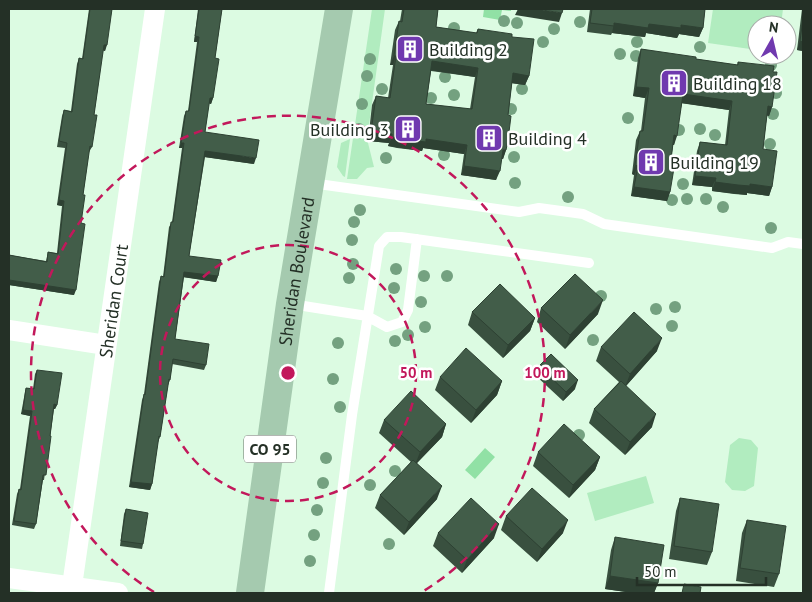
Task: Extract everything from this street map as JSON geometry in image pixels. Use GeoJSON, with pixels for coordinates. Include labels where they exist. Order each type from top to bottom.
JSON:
{"type":"FeatureCollection","features":[{"type":"Feature","properties":{"kind":"main road","name":"Sheridan Boulevard"},"geometry":{"type":"LineString","coordinates":[[250,593],[290,304],[339,9]]}},
{"type":"Feature","properties":{"kind":"street","name":"Sheridan Court"},"geometry":{"type":"LineString","coordinates":[[72,590],[155,9]]}},
{"type":"Feature","properties":{"kind":"street"},"geometry":{"type":"LineString","coordinates":[[9,330],[106,345]]}},
{"type":"Feature","properties":{"kind":"street"},"geometry":{"type":"LineString","coordinates":[[9,578],[72,590],[118,593]]}},
{"type":"Feature","properties":{"kind":"lane"},"geometry":{"type":"LineString","coordinates":[[310,182],[519,212],[539,208],[583,214],[604,224],[772,248],[788,242],[803,244]]}},
{"type":"Feature","properties":{"kind":"lane"},"geometry":{"type":"LineString","coordinates":[[329,593],[378,246],[387,237],[401,237],[589,263]]}},
{"type":"Feature","properties":{"kind":"lane"},"geometry":{"type":"LineString","coordinates":[[290,304],[367,316],[387,327],[402,322],[408,310],[417,239]]}},
{"type":"Feature","properties":{"kind":"shaded area"},"geometry":{"type":"Polygon","coordinates":[[[372,9],[385,9],[367,139],[374,167],[367,168],[357,179],[347,179],[372,9]]]}},
{"type":"Feature","properties":{"kind":"shaded area"},"geometry":{"type":"Polygon","coordinates":[[[484,9],[511,9],[511,11],[502,10],[500,20],[483,17],[484,9]]]}},
{"type":"Feature","properties":{"kind":"shaded area"},"geometry":{"type":"Polygon","coordinates":[[[713,9],[783,9],[782,15],[747,15],[747,49],[708,43],[713,9]]]}},
{"type":"Feature","properties":{"kind":"shaded area"},"geometry":{"type":"Polygon","coordinates":[[[350,139],[345,177],[337,167],[341,143],[350,139]]]}},
{"type":"Feature","properties":{"kind":"shaded area"},"geometry":{"type":"Polygon","coordinates":[[[739,438],[751,440],[758,448],[754,486],[745,491],[732,490],[725,482],[730,445],[739,438]]]}},
{"type":"Feature","properties":{"kind":"shaded area"},"geometry":{"type":"Polygon","coordinates":[[[485,448],[495,457],[475,479],[465,470],[485,448]]]}},
{"type":"Feature","properties":{"kind":"shaded area"},"geometry":{"type":"Polygon","coordinates":[[[646,476],[654,503],[595,521],[587,493],[646,476]]]}},
{"type":"Feature","properties":{"kind":"building"},"geometry":{"type":"Polygon","coordinates":[[[90,9],[112,9],[107,45],[104,45],[94,115],[97,115],[92,147],[90,146],[83,195],[85,195],[81,223],[85,224],[76,290],[9,280],[9,255],[47,262],[48,252],[58,254],[64,201],[59,200],[67,143],[59,141],[64,110],[72,112],[79,58],[83,59],[90,9]]]}},
{"type":"Feature","properties":{"kind":"building"},"geometry":{"type":"Polygon","coordinates":[[[199,9],[222,9],[215,58],[219,59],[205,132],[259,140],[256,158],[205,151],[189,256],[221,260],[218,276],[184,272],[175,339],[209,344],[206,365],[173,359],[152,484],[131,482],[161,276],[164,277],[171,222],[173,222],[184,143],[181,143],[186,111],[189,111],[199,37],[195,36],[199,9]]]}},
{"type":"Feature","properties":{"kind":"building"},"geometry":{"type":"Polygon","coordinates":[[[404,9],[438,9],[436,27],[477,33],[478,29],[512,34],[512,37],[534,39],[529,76],[513,73],[508,115],[511,116],[508,140],[506,150],[503,150],[500,171],[464,166],[467,145],[426,139],[426,142],[400,139],[392,137],[392,134],[371,132],[376,96],[390,98],[399,21],[402,22],[404,9]],[[432,61],[426,104],[472,109],[478,68],[432,61]]]}},
{"type":"Feature","properties":{"kind":"building"},"geometry":{"type":"Polygon","coordinates":[[[536,9],[563,9],[562,13],[536,9]]]}},
{"type":"Feature","properties":{"kind":"building"},"geometry":{"type":"Polygon","coordinates":[[[592,9],[705,9],[703,28],[681,25],[681,28],[649,24],[648,28],[614,23],[614,26],[590,23],[592,9]]]}},
{"type":"Feature","properties":{"kind":"building"},"geometry":{"type":"Polygon","coordinates":[[[803,19],[803,42],[800,41],[803,19]]]}},
{"type":"Feature","properties":{"kind":"building"},"geometry":{"type":"Polygon","coordinates":[[[641,49],[738,65],[738,62],[747,63],[747,65],[774,66],[773,72],[777,72],[772,107],[768,106],[763,149],[777,151],[772,187],[715,182],[716,178],[695,176],[700,142],[727,145],[732,101],[683,94],[677,136],[674,135],[670,168],[674,168],[670,192],[634,187],[638,166],[635,165],[640,131],[643,131],[649,88],[636,87],[641,49]]]}},
{"type":"Feature","properties":{"kind":"building"},"geometry":{"type":"Polygon","coordinates":[[[575,274],[603,300],[570,335],[541,308],[575,274]]]}},
{"type":"Feature","properties":{"kind":"building"},"geometry":{"type":"Polygon","coordinates":[[[500,284],[535,318],[508,345],[472,312],[500,284]]]}},
{"type":"Feature","properties":{"kind":"building"},"geometry":{"type":"Polygon","coordinates":[[[634,312],[662,338],[630,374],[601,347],[634,312]]]}},
{"type":"Feature","properties":{"kind":"building"},"geometry":{"type":"Polygon","coordinates":[[[466,348],[502,381],[476,410],[440,377],[466,348]]]}},
{"type":"Feature","properties":{"kind":"building"},"geometry":{"type":"Polygon","coordinates":[[[551,354],[578,380],[566,392],[539,366],[551,354]]]}},
{"type":"Feature","properties":{"kind":"building"},"geometry":{"type":"Polygon","coordinates":[[[37,370],[62,373],[57,405],[54,404],[46,475],[43,475],[36,524],[14,521],[19,489],[21,490],[32,411],[23,410],[26,388],[34,389],[37,370]]]}},
{"type":"Feature","properties":{"kind":"building"},"geometry":{"type":"Polygon","coordinates":[[[621,381],[656,414],[630,442],[594,409],[621,381]]]}},
{"type":"Feature","properties":{"kind":"building"},"geometry":{"type":"Polygon","coordinates":[[[411,391],[446,424],[420,452],[384,420],[411,391]]]}},
{"type":"Feature","properties":{"kind":"building"},"geometry":{"type":"Polygon","coordinates":[[[564,424],[600,457],[573,485],[538,452],[564,424]]]}},
{"type":"Feature","properties":{"kind":"building"},"geometry":{"type":"Polygon","coordinates":[[[413,460],[442,486],[409,522],[380,495],[413,460]]]}},
{"type":"Feature","properties":{"kind":"building"},"geometry":{"type":"Polygon","coordinates":[[[532,488],[568,520],[542,549],[506,516],[532,488]]]}},
{"type":"Feature","properties":{"kind":"building"},"geometry":{"type":"Polygon","coordinates":[[[471,498],[499,524],[467,560],[438,533],[471,498]]]}},
{"type":"Feature","properties":{"kind":"building"},"geometry":{"type":"Polygon","coordinates":[[[680,498],[719,504],[712,552],[674,546],[680,498]]]}},
{"type":"Feature","properties":{"kind":"building"},"geometry":{"type":"Polygon","coordinates":[[[126,509],[148,513],[143,544],[121,541],[126,509]]]}},
{"type":"Feature","properties":{"kind":"building"},"geometry":{"type":"Polygon","coordinates":[[[747,520],[786,526],[779,574],[740,568],[747,520]]]}},
{"type":"Feature","properties":{"kind":"building"},"geometry":{"type":"Polygon","coordinates":[[[615,537],[664,545],[658,583],[610,576],[615,537]]]}},
{"type":"Feature","properties":{"kind":"building"},"geometry":{"type":"Polygon","coordinates":[[[684,584],[701,587],[700,593],[682,593],[684,584]]]}},
{"type":"Feature","properties":{"kind":"place","name":"Building 2"},"geometry":{"type":"Point","coordinates":[410,49]}},
{"type":"Feature","properties":{"kind":"place","name":"Building 18"},"geometry":{"type":"Point","coordinates":[674,83]}},
{"type":"Feature","properties":{"kind":"place","name":"Building 3"},"geometry":{"type":"Point","coordinates":[408,129]}},
{"type":"Feature","properties":{"kind":"place","name":"Building 4"},"geometry":{"type":"Point","coordinates":[489,138]}},
{"type":"Feature","properties":{"kind":"place","name":"Building 19"},"geometry":{"type":"Point","coordinates":[651,162]}}]}
